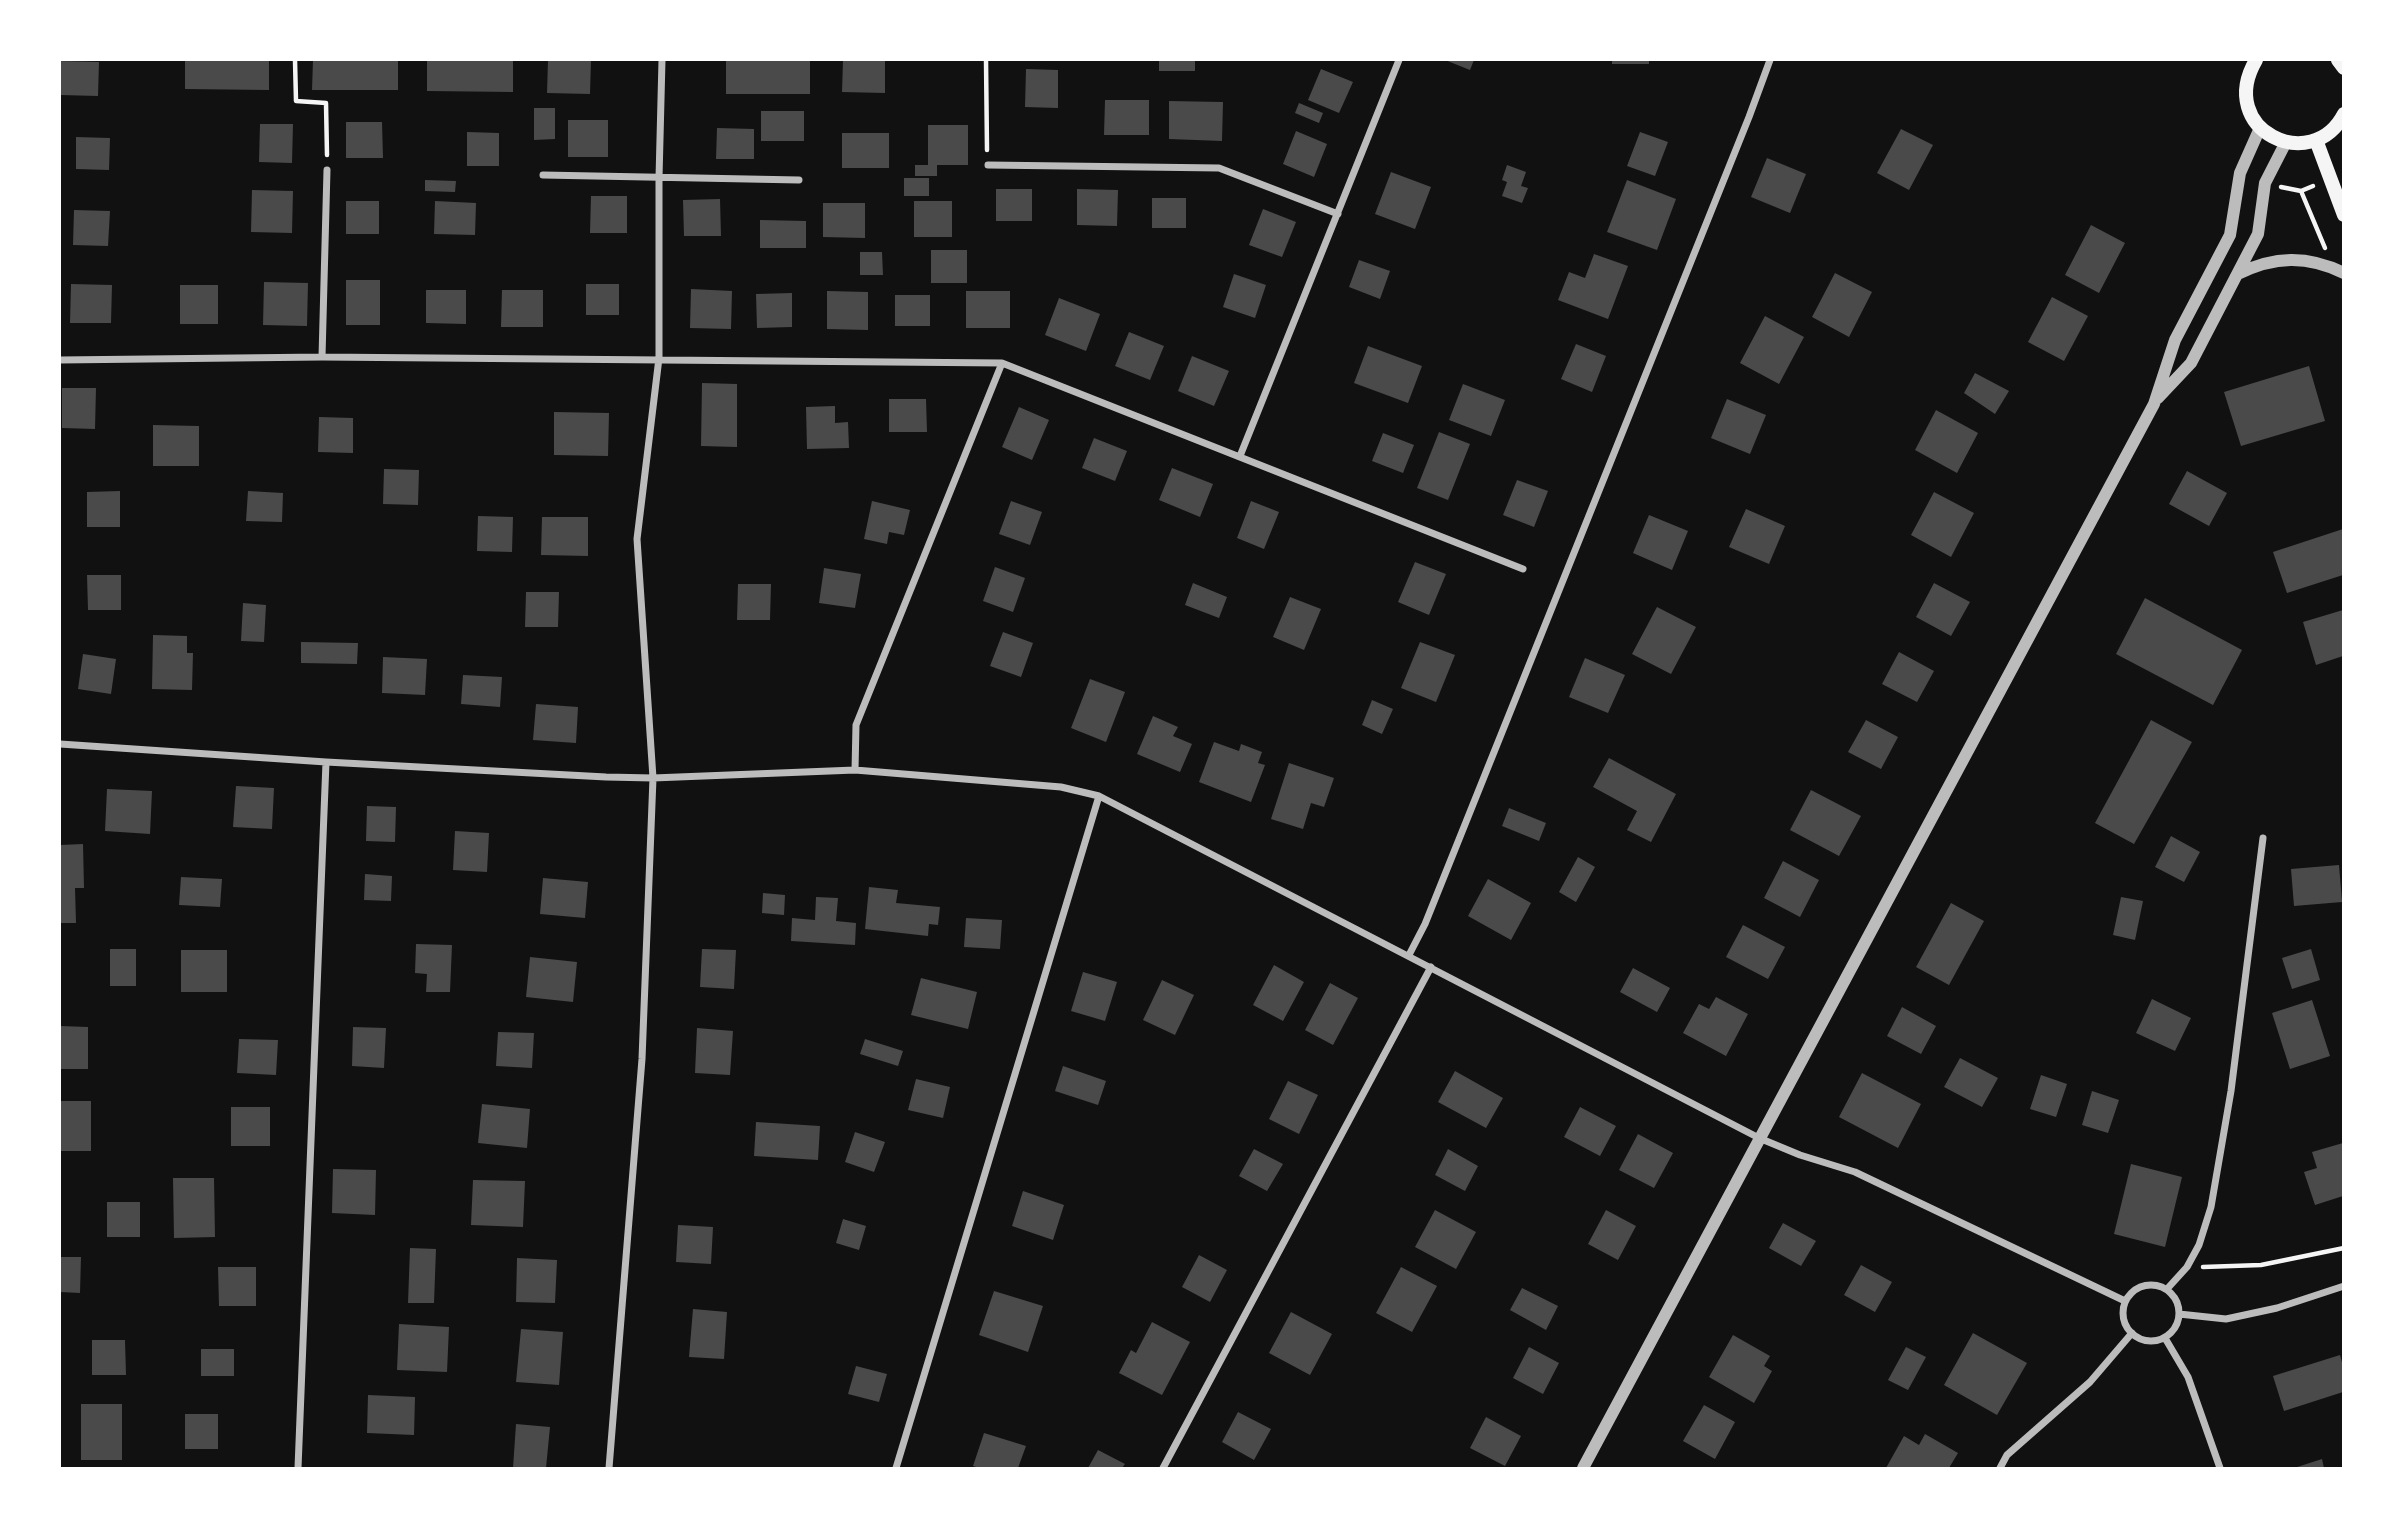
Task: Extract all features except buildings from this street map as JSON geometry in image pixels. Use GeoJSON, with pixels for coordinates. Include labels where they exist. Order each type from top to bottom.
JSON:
{"type":"FeatureCollection","features":[{"type":"Feature","properties":{"kind":"main road"},"geometry":{"type":"LineString","coordinates":[[2256,60],[2248,73],[2246,103],[2260,128],[2272,137],[2301,144],[2316,140],[2329,133],[2343,114]]}},
{"type":"Feature","properties":{"kind":"main road"},"geometry":{"type":"LineString","coordinates":[[2316,140],[2343,215]]}},
{"type":"Feature","properties":{"kind":"street"},"geometry":{"type":"LineString","coordinates":[[609,1468],[642,1059],[653,778],[637,539],[659,358],[662,60]]}},
{"type":"Feature","properties":{"kind":"street"},"geometry":{"type":"LineString","coordinates":[[1240,456],[1399,60]]}},
{"type":"Feature","properties":{"kind":"street"},"geometry":{"type":"LineString","coordinates":[[1409,955],[1425,924],[1770,60]]}},
{"type":"Feature","properties":{"kind":"street"},"geometry":{"type":"LineString","coordinates":[[1583,1468],[2154,404],[2175,340],[2230,235],[2240,173],[2260,128]]}},
{"type":"Feature","properties":{"kind":"street"},"geometry":{"type":"LineString","coordinates":[[2154,404],[2191,363],[2238,274],[2258,234],[2265,183],[2286,142]]}},
{"type":"Feature","properties":{"kind":"street"},"geometry":{"type":"LineString","coordinates":[[988,165],[1219,167],[1338,214]]}},
{"type":"Feature","properties":{"kind":"street"},"geometry":{"type":"LineString","coordinates":[[323,357],[327,170]]}},
{"type":"Feature","properties":{"kind":"street"},"geometry":{"type":"LineString","coordinates":[[543,175],[799,180]]}},
{"type":"Feature","properties":{"kind":"street"},"geometry":{"type":"LineString","coordinates":[[2238,274],[2275,260],[2301,259],[2326,265],[2343,273]]}},
{"type":"Feature","properties":{"kind":"street"},"geometry":{"type":"LineString","coordinates":[[60,360],[323,357],[659,358],[1002,363],[1523,569]]}},
{"type":"Feature","properties":{"kind":"street"},"geometry":{"type":"LineString","coordinates":[[855,770],[856,725],[1002,363]]}},
{"type":"Feature","properties":{"kind":"street"},"geometry":{"type":"LineString","coordinates":[[60,744],[326,762],[653,778],[855,770],[1061,787],[1100,796],[1759,1138],[1800,1155],[1855,1172],[2126,1301]]}},
{"type":"Feature","properties":{"kind":"street"},"geometry":{"type":"LineString","coordinates":[[298,1468],[326,762]]}},
{"type":"Feature","properties":{"kind":"street"},"geometry":{"type":"LineString","coordinates":[[896,1468],[1100,796]]}},
{"type":"Feature","properties":{"kind":"street"},"geometry":{"type":"LineString","coordinates":[[2167,1289],[2187,1268],[2203,1232],[2218,1168],[2231,1091],[2263,838]]}},
{"type":"Feature","properties":{"kind":"street"},"geometry":{"type":"LineString","coordinates":[[1163,1468],[1431,967]]}},
{"type":"Feature","properties":{"kind":"street"},"geometry":{"type":"LineString","coordinates":[[2158,1285],[2167,1289],[2174,1296],[2179,1314],[2178,1324],[2165,1338],[2142,1340],[2132,1333],[2124,1321],[2126,1301],[2131,1293],[2139,1288],[2158,1285]]}},
{"type":"Feature","properties":{"kind":"street"},"geometry":{"type":"LineString","coordinates":[[2179,1314],[2227,1319],[2277,1308],[2343,1286]]}},
{"type":"Feature","properties":{"kind":"street"},"geometry":{"type":"LineString","coordinates":[[2000,1468],[2007,1455],[2090,1382],[2132,1333]]}},
{"type":"Feature","properties":{"kind":"street"},"geometry":{"type":"LineString","coordinates":[[2165,1338],[2188,1377],[2220,1468]]}},
{"type":"Feature","properties":{"kind":"path"},"geometry":{"type":"LineString","coordinates":[[296,60],[296,101],[326,103],[327,170]]}},
{"type":"Feature","properties":{"kind":"path"},"geometry":{"type":"LineString","coordinates":[[986,60],[988,165]]}},
{"type":"Feature","properties":{"kind":"path"},"geometry":{"type":"LineString","coordinates":[[2272,185],[2301,191],[2312,186]]}},
{"type":"Feature","properties":{"kind":"path"},"geometry":{"type":"LineString","coordinates":[[2301,191],[2329,257]]}},
{"type":"Feature","properties":{"kind":"path"},"geometry":{"type":"LineString","coordinates":[[2187,1268],[2261,1265],[2343,1248]]}}]}
